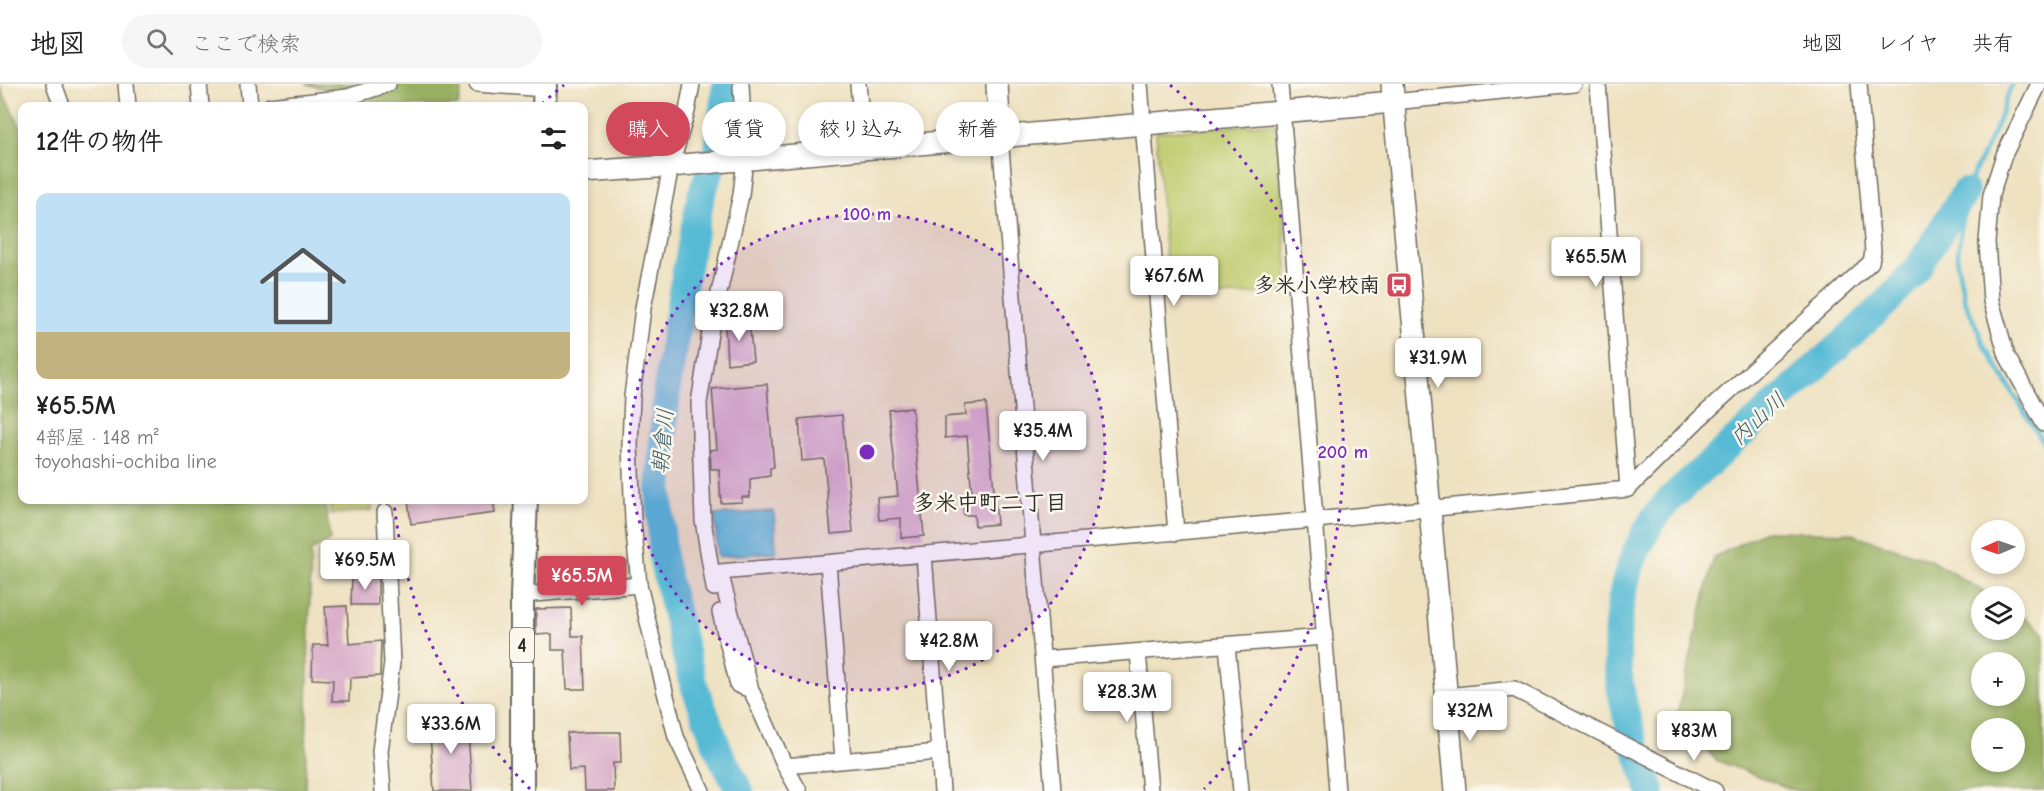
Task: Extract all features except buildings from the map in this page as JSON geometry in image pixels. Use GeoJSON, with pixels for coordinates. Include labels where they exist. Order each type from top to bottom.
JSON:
{"type":"FeatureCollection","features":[{"type":"Feature","properties":{"kind":"main road","name":"4"},"geometry":{"type":"LineString","coordinates":[[522,791],[522,596],[526,504]]}},
{"type":"Feature","properties":{"kind":"street"},"geometry":{"type":"LineString","coordinates":[[54,84],[62,102]]}},
{"type":"Feature","properties":{"kind":"street"},"geometry":{"type":"LineString","coordinates":[[65,102],[67,84]]}},
{"type":"Feature","properties":{"kind":"street"},"geometry":{"type":"LineString","coordinates":[[126,84],[128,102]]}},
{"type":"Feature","properties":{"kind":"street"},"geometry":{"type":"LineString","coordinates":[[199,84],[201,102]]}},
{"type":"Feature","properties":{"kind":"street"},"geometry":{"type":"LineString","coordinates":[[248,84],[250,102]]}},
{"type":"Feature","properties":{"kind":"street"},"geometry":{"type":"LineString","coordinates":[[305,102],[348,97],[388,84]]}},
{"type":"Feature","properties":{"kind":"street"},"geometry":{"type":"LineString","coordinates":[[477,84],[544,93]]}},
{"type":"Feature","properties":{"kind":"street"},"geometry":{"type":"LineString","coordinates":[[692,84],[678,165],[643,308],[632,397],[630,446],[633,521],[639,585],[676,737],[702,791]]}},
{"type":"Feature","properties":{"kind":"street"},"geometry":{"type":"LineString","coordinates":[[741,84],[741,195],[710,333],[699,403],[703,520],[711,577],[738,685],[751,690]]}},
{"type":"Feature","properties":{"kind":"street"},"geometry":{"type":"LineString","coordinates":[[858,84],[860,102]]}},
{"type":"Feature","properties":{"kind":"street"},"geometry":{"type":"LineString","coordinates":[[997,84],[998,102]]}},
{"type":"Feature","properties":{"kind":"street"},"geometry":{"type":"LineString","coordinates":[[1140,84],[1176,533]]}},
{"type":"Feature","properties":{"kind":"street"},"geometry":{"type":"LineString","coordinates":[[1280,84],[1337,791]]}},
{"type":"Feature","properties":{"kind":"street"},"geometry":{"type":"LineString","coordinates":[[1020,134],[1282,111],[1392,93],[1574,84]]}},
{"type":"Feature","properties":{"kind":"street"},"geometry":{"type":"LineString","coordinates":[[1598,84],[1628,489]]}},
{"type":"Feature","properties":{"kind":"street"},"geometry":{"type":"LineString","coordinates":[[799,791],[784,766],[751,690],[720,572],[1176,533],[1628,489],[1699,419],[1871,262],[1873,251],[1859,84]]}},
{"type":"Feature","properties":{"kind":"street"},"geometry":{"type":"LineString","coordinates":[[2039,84],[2004,155],[1990,195],[1987,242],[1991,301],[2007,356],[2044,424]]}},
{"type":"Feature","properties":{"kind":"street"},"geometry":{"type":"LineString","coordinates":[[1392,93],[1455,791]]}},
{"type":"Feature","properties":{"kind":"street"},"geometry":{"type":"LineString","coordinates":[[588,172],[798,154]]}},
{"type":"Feature","properties":{"kind":"street"},"geometry":{"type":"LineString","coordinates":[[1002,156],[1053,791]]}},
{"type":"Feature","properties":{"kind":"street"},"geometry":{"type":"LineString","coordinates":[[383,791],[380,751],[392,663],[385,512]]}},
{"type":"Feature","properties":{"kind":"street"},"geometry":{"type":"LineString","coordinates":[[924,555],[942,791]]}},
{"type":"Feature","properties":{"kind":"street"},"geometry":{"type":"LineString","coordinates":[[828,562],[843,760]]}},
{"type":"Feature","properties":{"kind":"street"},"geometry":{"type":"LineString","coordinates":[[522,596],[639,585]]}},
{"type":"Feature","properties":{"kind":"street"},"geometry":{"type":"LineString","coordinates":[[1043,659],[1324,637]]}},
{"type":"Feature","properties":{"kind":"street"},"geometry":{"type":"LineString","coordinates":[[1227,645],[1241,791]]}},
{"type":"Feature","properties":{"kind":"street"},"geometry":{"type":"LineString","coordinates":[[1138,652],[1150,791]]}},
{"type":"Feature","properties":{"kind":"street"},"geometry":{"type":"LineString","coordinates":[[1447,696],[1515,689],[1659,762],[1691,784],[1715,791]]}},
{"type":"Feature","properties":{"kind":"street"},"geometry":{"type":"LineString","coordinates":[[784,766],[939,752]]}},
{"type":"Feature","properties":{"kind":"green space"},"geometry":{"type":"Polygon","coordinates":[[[306,84],[463,84],[459,102],[376,102],[306,84]]]}},
{"type":"Feature","properties":{"kind":"green space"},"geometry":{"type":"Polygon","coordinates":[[[0,87],[18,122],[18,504],[326,504],[330,540],[311,551],[305,791],[0,791],[0,87]]]}},
{"type":"Feature","properties":{"kind":"green space"},"geometry":{"type":"Polygon","coordinates":[[[1276,123],[1289,291],[1169,300],[1156,132],[1276,123]]]}},
{"type":"Feature","properties":{"kind":"green space"},"geometry":{"type":"Polygon","coordinates":[[[330,504],[371,504],[372,510],[331,514],[330,504]]]}},
{"type":"Feature","properties":{"kind":"green space"},"geometry":{"type":"Polygon","coordinates":[[[1765,531],[1849,533],[1930,560],[1974,586],[1971,586],[1971,640],[2025,640],[2025,617],[2044,633],[2044,791],[1796,791],[1716,760],[1677,715],[1714,557],[1765,531]]]}},
{"type":"Feature","properties":{"kind":"water"},"geometry":{"type":"Polygon","coordinates":[[[774,511],[776,552],[717,557],[715,515],[774,511]]]}},
{"type":"Feature","properties":{"kind":"waterway","name":"朝倉川"},"geometry":{"type":"LineString","coordinates":[[726,84],[718,148],[701,196],[682,292],[667,388],[659,491],[663,561],[692,680],[720,754],[740,791]]}},
{"type":"Feature","properties":{"kind":"waterway"},"geometry":{"type":"LineString","coordinates":[[2012,84],[1996,127],[1965,192],[1957,262],[1964,298],[1984,345],[2044,444]]}},
{"type":"Feature","properties":{"kind":"waterway","name":"内山川"},"geometry":{"type":"LineString","coordinates":[[1651,791],[1628,723],[1618,664],[1617,640],[1623,591],[1639,545],[1653,520],[1671,498],[1885,304],[1917,269],[1965,192]]}},
{"type":"Feature","properties":{"kind":"place","name":"多米小学校南"},"geometry":{"type":"Point","coordinates":[1399,285]}},
{"type":"Feature","properties":{"kind":"district","name":"多米中町二丁目"},"geometry":{"type":"Point","coordinates":[990,503]}}]}
